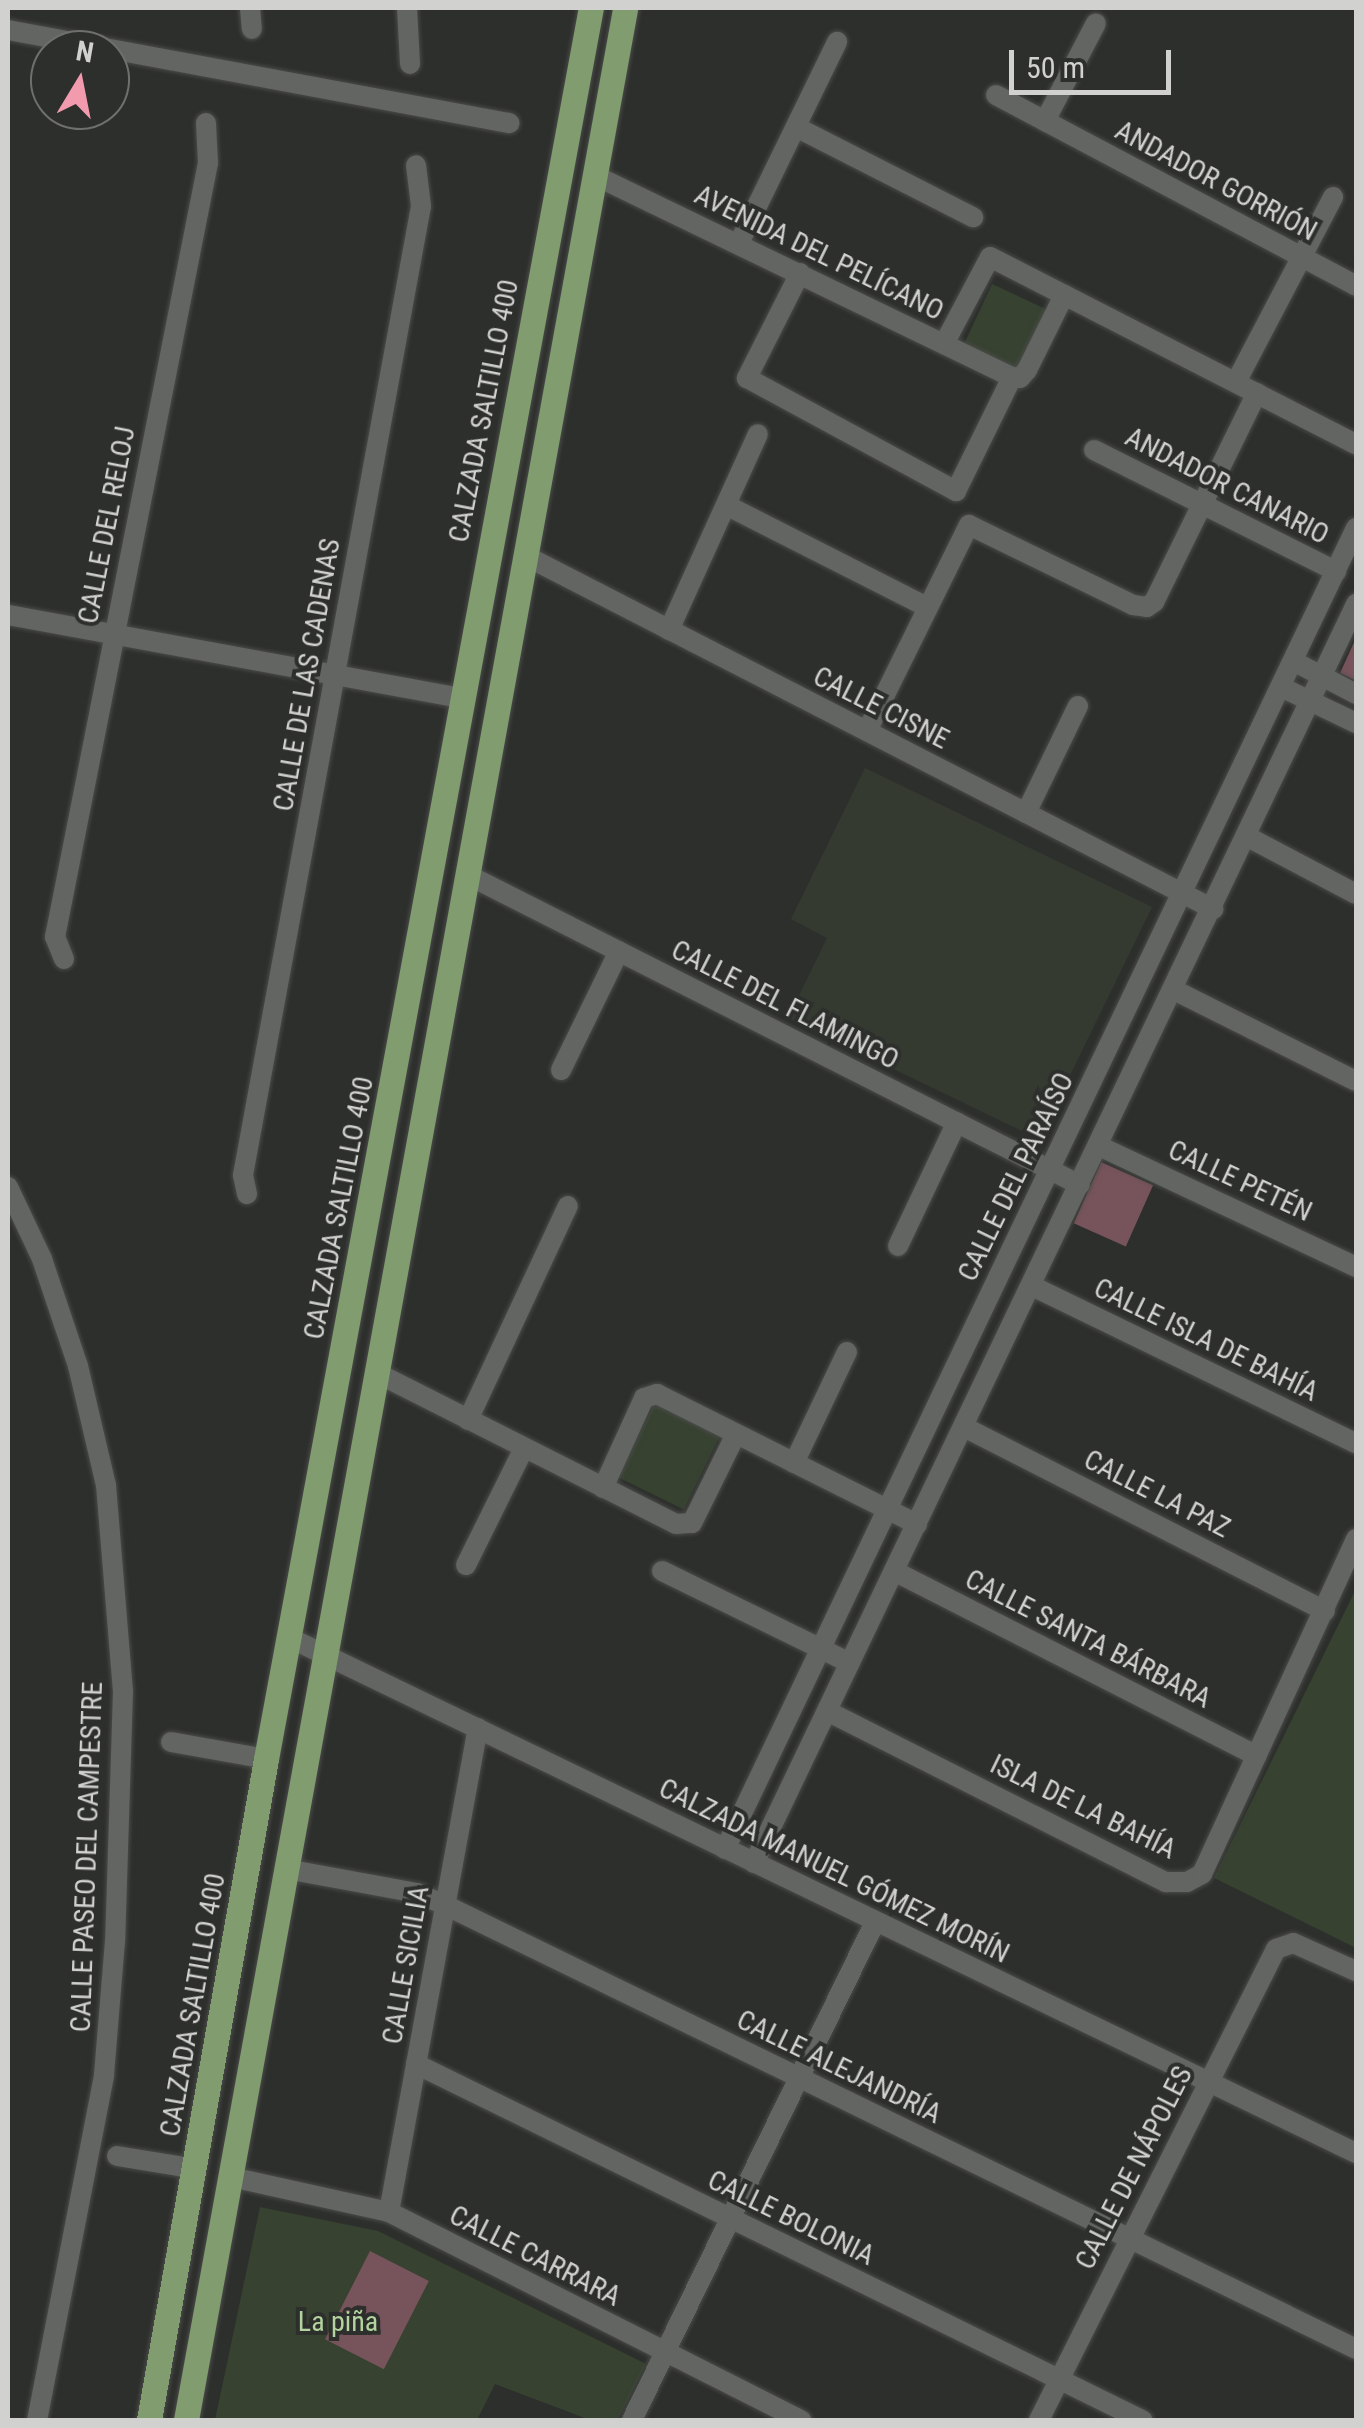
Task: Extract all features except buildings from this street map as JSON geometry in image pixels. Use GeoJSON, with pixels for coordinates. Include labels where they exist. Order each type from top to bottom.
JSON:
{"type":"FeatureCollection","features":[{"type":"Feature","properties":{"kind":"main road","name":"CALZADA SALTILLO 400"},"geometry":{"type":"LineString","coordinates":[[149,2420],[288,1637],[388,1118],[591,8]]}},
{"type":"Feature","properties":{"kind":"main road"},"geometry":{"type":"LineString","coordinates":[[186,2420],[625,8]]}},
{"type":"Feature","properties":{"kind":"street"},"geometry":{"type":"LineString","coordinates":[[250,8],[252,29]]}},
{"type":"Feature","properties":{"kind":"street"},"geometry":{"type":"LineString","coordinates":[[407,8],[410,64]]}},
{"type":"Feature","properties":{"kind":"street"},"geometry":{"type":"LineString","coordinates":[[1044,121],[1096,23]]}},
{"type":"Feature","properties":{"kind":"street"},"geometry":{"type":"LineString","coordinates":[[8,30],[508,123]]}},
{"type":"Feature","properties":{"kind":"street"},"geometry":{"type":"LineString","coordinates":[[738,242],[837,42]]}},
{"type":"Feature","properties":{"kind":"street","name":"ANDADOR GORRIÓN"},"geometry":{"type":"LineString","coordinates":[[996,95],[1356,286]]}},
{"type":"Feature","properties":{"kind":"street","name":"CALLE DEL RELOJ"},"geometry":{"type":"LineString","coordinates":[[64,959],[55,937],[208,163],[206,123]]}},
{"type":"Feature","properties":{"kind":"street"},"geometry":{"type":"LineString","coordinates":[[796,127],[973,217]]}},
{"type":"Feature","properties":{"kind":"street","name":"CALLE DE LAS CADENAS"},"geometry":{"type":"LineString","coordinates":[[247,1194],[242,1175],[421,206],[416,164]]}},
{"type":"Feature","properties":{"kind":"street","name":"AVENIDA DEL PELÍCANO"},"geometry":{"type":"LineString","coordinates":[[594,175],[1016,377]]}},
{"type":"Feature","properties":{"kind":"street"},"geometry":{"type":"LineString","coordinates":[[1236,382],[1298,256],[1333,197]]}},
{"type":"Feature","properties":{"kind":"street"},"geometry":{"type":"LineString","coordinates":[[944,344],[990,256],[1356,444]]}},
{"type":"Feature","properties":{"kind":"street"},"geometry":{"type":"LineString","coordinates":[[800,273],[747,378],[956,491],[1064,294]]}},
{"type":"Feature","properties":{"kind":"street"},"geometry":{"type":"LineString","coordinates":[[867,732],[969,525],[1133,604],[1147,607],[1154,602],[1257,393]]}},
{"type":"Feature","properties":{"kind":"street"},"geometry":{"type":"LineString","coordinates":[[669,630],[758,434]]}},
{"type":"Feature","properties":{"kind":"street","name":"ANDADOR CANARIO"},"geometry":{"type":"LineString","coordinates":[[1094,450],[1336,571]]}},
{"type":"Feature","properties":{"kind":"street"},"geometry":{"type":"LineString","coordinates":[[726,506],[927,608]]}},
{"type":"Feature","properties":{"kind":"street","name":"CALLE DEL PARAÍSO"},"geometry":{"type":"LineString","coordinates":[[725,1849],[1356,528]]}},
{"type":"Feature","properties":{"kind":"street","name":"CALLE CISNE"},"geometry":{"type":"LineString","coordinates":[[524,556],[1213,909]]}},
{"type":"Feature","properties":{"kind":"street"},"geometry":{"type":"LineString","coordinates":[[754,1863],[1325,678],[1356,604]]}},
{"type":"Feature","properties":{"kind":"street"},"geometry":{"type":"LineString","coordinates":[[8,616],[462,698]]}},
{"type":"Feature","properties":{"kind":"street"},"geometry":{"type":"LineString","coordinates":[[1293,661],[1356,694]]}},
{"type":"Feature","properties":{"kind":"street"},"geometry":{"type":"LineString","coordinates":[[1280,686],[1356,723]]}},
{"type":"Feature","properties":{"kind":"street"},"geometry":{"type":"LineString","coordinates":[[1026,813],[1078,706]]}},
{"type":"Feature","properties":{"kind":"street"},"geometry":{"type":"LineString","coordinates":[[1248,837],[1356,894]]}},
{"type":"Feature","properties":{"kind":"street","name":"CALLE DEL FLAMINGO"},"geometry":{"type":"LineString","coordinates":[[466,874],[1080,1185]]}},
{"type":"Feature","properties":{"kind":"street"},"geometry":{"type":"LineString","coordinates":[[561,1070],[619,951]]}},
{"type":"Feature","properties":{"kind":"street"},"geometry":{"type":"LineString","coordinates":[[1174,990],[1356,1080]]}},
{"type":"Feature","properties":{"kind":"street"},"geometry":{"type":"LineString","coordinates":[[898,1246],[957,1122]]}},
{"type":"Feature","properties":{"kind":"street","name":"CALLE PETÉN"},"geometry":{"type":"LineString","coordinates":[[1099,1146],[1356,1267]]}},
{"type":"Feature","properties":{"kind":"street","name":"CALLE PASEO DEL CAMPESTRE"},"geometry":{"type":"LineString","coordinates":[[8,1188],[42,1259],[78,1366],[106,1485],[123,1692],[115,1941],[104,2076],[38,2420]]}},
{"type":"Feature","properties":{"kind":"street"},"geometry":{"type":"LineString","coordinates":[[468,1420],[568,1206]]}},
{"type":"Feature","properties":{"kind":"street","name":"CALLE ISLA DE BAHÍA"},"geometry":{"type":"LineString","coordinates":[[1032,1286],[1356,1444]]}},
{"type":"Feature","properties":{"kind":"street"},"geometry":{"type":"LineString","coordinates":[[794,1463],[848,1352]]}},
{"type":"Feature","properties":{"kind":"street"},"geometry":{"type":"LineString","coordinates":[[374,1372],[685,1526],[692,1523],[736,1434]]}},
{"type":"Feature","properties":{"kind":"street"},"geometry":{"type":"LineString","coordinates":[[603,1488],[644,1398],[650,1395],[917,1524]]}},
{"type":"Feature","properties":{"kind":"street","name":"CALLE LA PAZ"},"geometry":{"type":"LineString","coordinates":[[964,1427],[1325,1611]]}},
{"type":"Feature","properties":{"kind":"street"},"geometry":{"type":"LineString","coordinates":[[466,1566],[524,1448]]}},
{"type":"Feature","properties":{"kind":"street","name":"ISLA DE LA BAHÍA"},"geometry":{"type":"LineString","coordinates":[[827,1711],[1166,1882],[1187,1882],[1202,1874],[1356,1539]]}},
{"type":"Feature","properties":{"kind":"street"},"geometry":{"type":"LineString","coordinates":[[662,1571],[850,1663]]}},
{"type":"Feature","properties":{"kind":"street","name":"CALLE SANTA BÁRBARA"},"geometry":{"type":"LineString","coordinates":[[894,1572],[1257,1756]]}},
{"type":"Feature","properties":{"kind":"street","name":"CALZADA MANUEL GÓMEZ MORÍN"},"geometry":{"type":"LineString","coordinates":[[288,1637],[1356,2154]]}},
{"type":"Feature","properties":{"kind":"street","name":"CALLE SICILIA"},"geometry":{"type":"LineString","coordinates":[[389,2212],[478,1728]]}},
{"type":"Feature","properties":{"kind":"street"},"geometry":{"type":"LineString","coordinates":[[171,1742],[266,1759]]}},
{"type":"Feature","properties":{"kind":"street","name":"CALLE ALEJANDRÍA"},"geometry":{"type":"LineString","coordinates":[[286,1869],[417,1893],[445,1905],[1356,2349]]}},
{"type":"Feature","properties":{"kind":"street"},"geometry":{"type":"LineString","coordinates":[[632,2420],[875,1922]]}},
{"type":"Feature","properties":{"kind":"street","name":"CALLE DE NÁPOLES"},"geometry":{"type":"LineString","coordinates":[[1039,2420],[1128,2236],[1276,1949],[1293,1943],[1356,1971]]}},
{"type":"Feature","properties":{"kind":"street","name":"CALLE BOLONIA"},"geometry":{"type":"LineString","coordinates":[[416,2064],[1142,2420]]}},
{"type":"Feature","properties":{"kind":"street"},"geometry":{"type":"LineString","coordinates":[[116,2156],[196,2169]]}},
{"type":"Feature","properties":{"kind":"street","name":"CALLE CARRARA"},"geometry":{"type":"LineString","coordinates":[[230,2177],[389,2212],[801,2420]]}},
{"type":"Feature","properties":{"kind":"shaded area"},"geometry":{"type":"Polygon","coordinates":[[[865,768],[1152,907],[1039,1139],[788,1018],[827,938],[791,919],[865,768]]]}},
{"type":"Feature","properties":{"kind":"green space"},"geometry":{"type":"Polygon","coordinates":[[[992,284],[1052,312],[1023,374],[963,346],[992,284]]]}},
{"type":"Feature","properties":{"kind":"green space"},"geometry":{"type":"Polygon","coordinates":[[[659,1394],[725,1426],[684,1510],[618,1478],[659,1394]]]}},
{"type":"Feature","properties":{"kind":"green space"},"geometry":{"type":"Polygon","coordinates":[[[1356,1589],[1356,1948],[1214,1878],[1356,1589]]]}},
{"type":"Feature","properties":{"kind":"green space","name":"La piña"},"geometry":{"type":"Polygon","coordinates":[[[260,2207],[378,2231],[646,2364],[618,2420],[590,2420],[495,2384],[477,2420],[215,2420],[260,2207]]]}}]}
